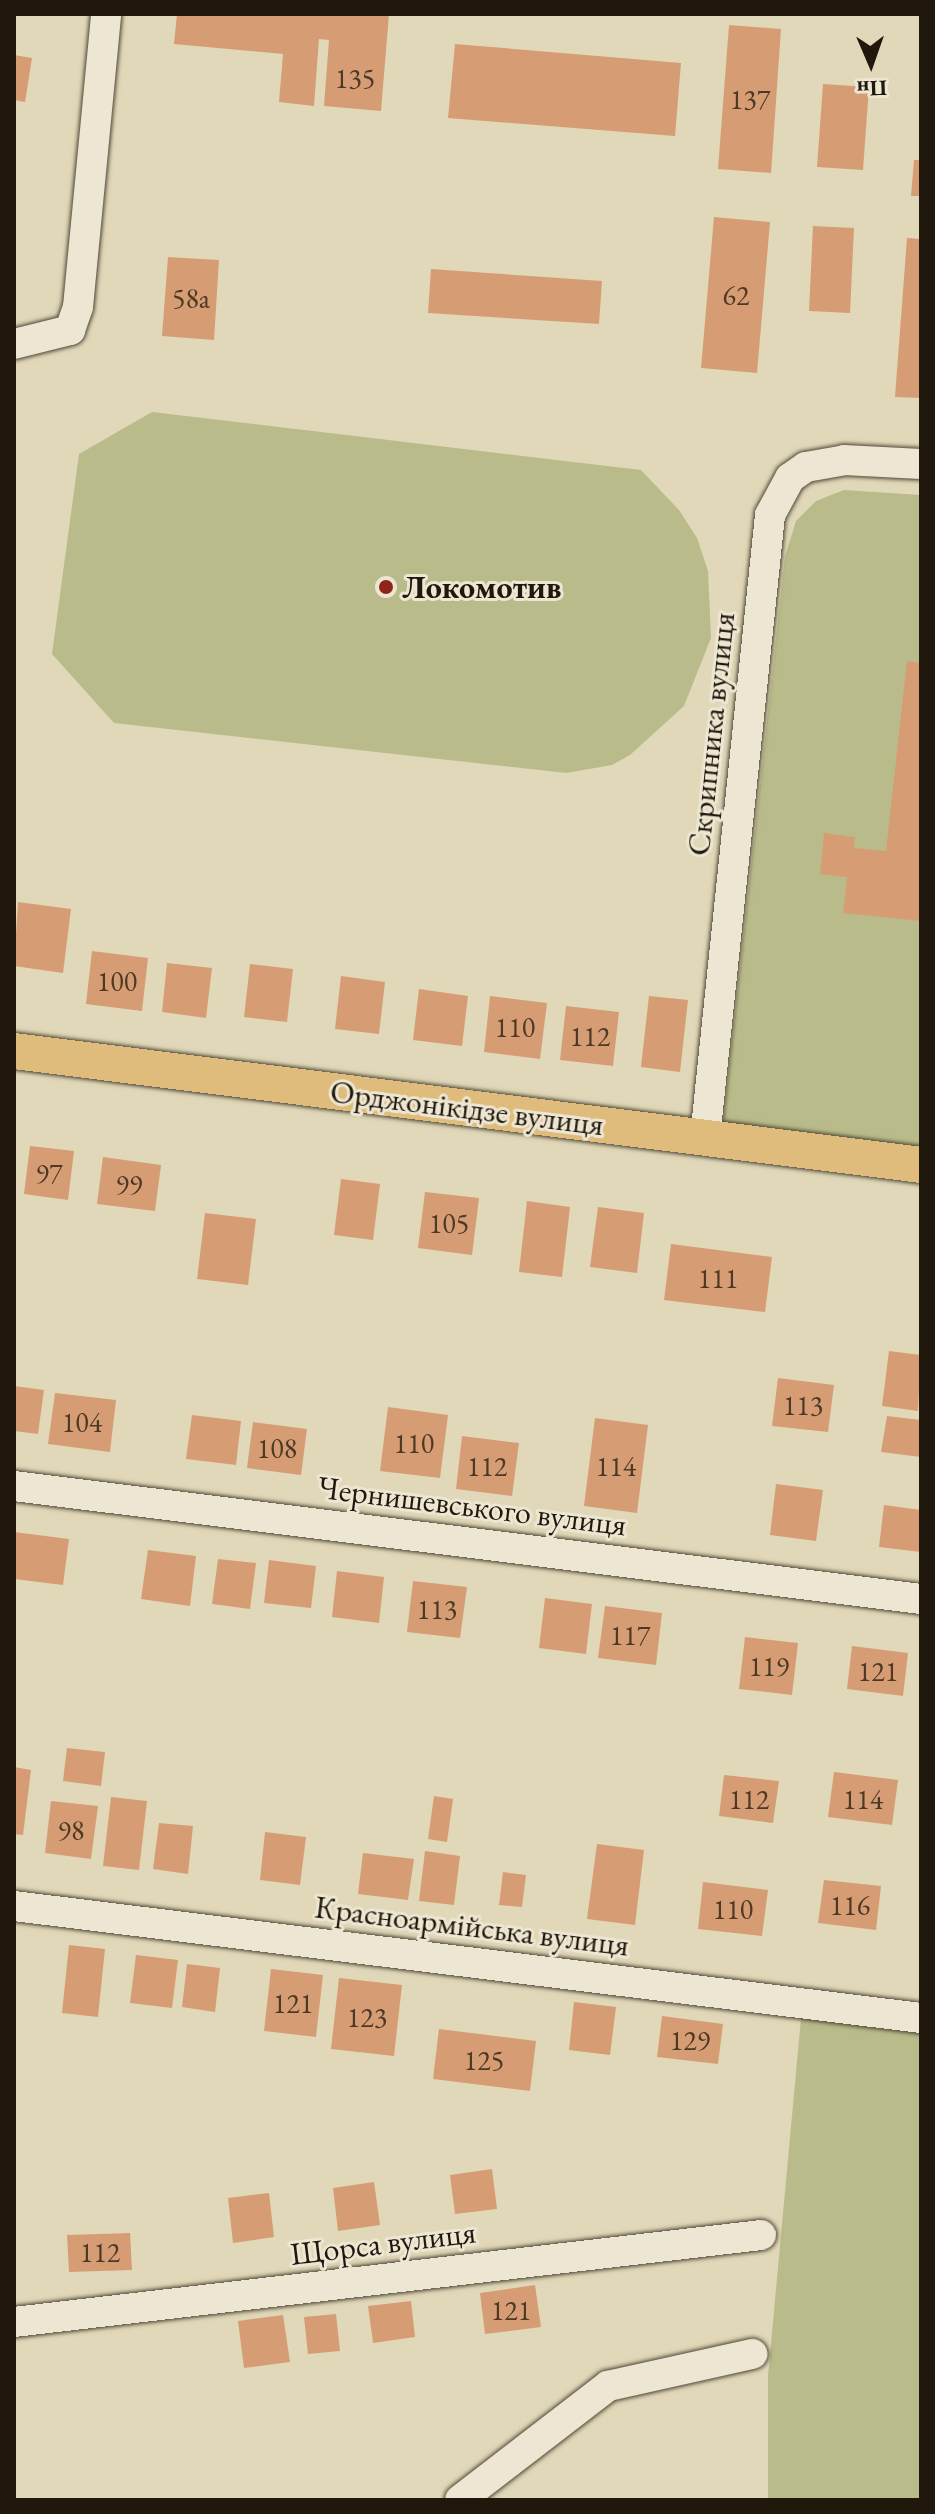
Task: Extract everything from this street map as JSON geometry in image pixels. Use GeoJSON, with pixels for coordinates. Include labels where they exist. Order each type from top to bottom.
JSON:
{"type":"FeatureCollection","features":[{"type":"Feature","properties":{"kind":"main road","name":"Орджонікідзе вулиця"},"geometry":{"type":"LineString","coordinates":[[14,1051],[921,1165]]}},
{"type":"Feature","properties":{"kind":"street"},"geometry":{"type":"LineString","coordinates":[[14,344],[70,330],[78,307],[106,14]]}},
{"type":"Feature","properties":{"kind":"street","name":"Скрипника вулиця"},"geometry":{"type":"LineString","coordinates":[[705,1138],[770,515],[790,478],[806,467],[844,460],[921,464]]}},
{"type":"Feature","properties":{"kind":"street","name":"Чернишевського вулиця"},"geometry":{"type":"LineString","coordinates":[[14,1486],[921,1599]]}},
{"type":"Feature","properties":{"kind":"street","name":"Красноармійська вулиця"},"geometry":{"type":"LineString","coordinates":[[14,1906],[921,2018]]}},
{"type":"Feature","properties":{"kind":"street","name":"Щорса вулиця"},"geometry":{"type":"LineString","coordinates":[[14,2322],[761,2235]]}},
{"type":"Feature","properties":{"kind":"street"},"geometry":{"type":"LineString","coordinates":[[460,2500],[608,2386],[752,2354]]}},
{"type":"Feature","properties":{"kind":"green space","name":"Локомотив"},"geometry":{"type":"Polygon","coordinates":[[[152,412],[641,470],[679,510],[697,538],[708,571],[711,638],[684,706],[630,755],[612,765],[566,773],[114,723],[52,654],[79,454],[152,412]]]}},
{"type":"Feature","properties":{"kind":"green space"},"geometry":{"type":"Polygon","coordinates":[[[844,490],[921,495],[921,1149],[723,1125],[785,556],[796,521],[816,501],[844,490]]]}},
{"type":"Feature","properties":{"kind":"green space"},"geometry":{"type":"Polygon","coordinates":[[[801,2018],[921,2032],[921,2500],[768,2500],[768,2376],[801,2018]]]}},
{"type":"Feature","properties":{"kind":"building"},"geometry":{"type":"Polygon","coordinates":[[[177,14],[389,14],[381,111],[324,106],[329,40],[319,39],[314,106],[279,102],[283,54],[174,44],[177,14]]]}},
{"type":"Feature","properties":{"kind":"building"},"geometry":{"type":"Polygon","coordinates":[[[729,25],[781,29],[771,173],[718,169],[729,25]]]}},
{"type":"Feature","properties":{"kind":"building"},"geometry":{"type":"Polygon","coordinates":[[[455,44],[681,63],[675,136],[448,118],[455,44]]]}},
{"type":"Feature","properties":{"kind":"building"},"geometry":{"type":"Polygon","coordinates":[[[14,55],[32,58],[25,102],[14,100],[14,55]]]}},
{"type":"Feature","properties":{"kind":"building"},"geometry":{"type":"Polygon","coordinates":[[[823,84],[869,87],[863,170],[817,167],[823,84]]]}},
{"type":"Feature","properties":{"kind":"building"},"geometry":{"type":"Polygon","coordinates":[[[914,160],[921,160],[921,196],[911,196],[914,160]]]}},
{"type":"Feature","properties":{"kind":"building"},"geometry":{"type":"Polygon","coordinates":[[[714,217],[770,222],[757,373],[701,368],[714,217]]]}},
{"type":"Feature","properties":{"kind":"building"},"geometry":{"type":"Polygon","coordinates":[[[813,226],[854,228],[850,313],[809,311],[813,226]]]}},
{"type":"Feature","properties":{"kind":"building"},"geometry":{"type":"Polygon","coordinates":[[[907,238],[921,239],[921,398],[895,397],[907,238]]]}},
{"type":"Feature","properties":{"kind":"building"},"geometry":{"type":"Polygon","coordinates":[[[168,257],[219,260],[214,340],[162,336],[168,257]]]}},
{"type":"Feature","properties":{"kind":"building"},"geometry":{"type":"Polygon","coordinates":[[[431,269],[602,281],[599,324],[428,313],[431,269]]]}},
{"type":"Feature","properties":{"kind":"building"},"geometry":{"type":"Polygon","coordinates":[[[907,661],[921,663],[921,921],[843,913],[847,877],[820,874],[824,833],[855,837],[854,848],[886,851],[907,661]]]}},
{"type":"Feature","properties":{"kind":"building"},"geometry":{"type":"Polygon","coordinates":[[[18,902],[71,909],[63,973],[14,966],[18,902]]]}},
{"type":"Feature","properties":{"kind":"building"},"geometry":{"type":"Polygon","coordinates":[[[92,951],[148,958],[142,1011],[86,1004],[92,951]]]}},
{"type":"Feature","properties":{"kind":"building"},"geometry":{"type":"Polygon","coordinates":[[[167,963],[212,968],[206,1018],[162,1012],[167,963]]]}},
{"type":"Feature","properties":{"kind":"building"},"geometry":{"type":"Polygon","coordinates":[[[250,964],[293,969],[287,1022],[244,1017],[250,964]]]}},
{"type":"Feature","properties":{"kind":"building"},"geometry":{"type":"Polygon","coordinates":[[[341,976],[385,982],[379,1034],[335,1029],[341,976]]]}},
{"type":"Feature","properties":{"kind":"building"},"geometry":{"type":"Polygon","coordinates":[[[419,989],[468,996],[462,1046],[413,1040],[419,989]]]}},
{"type":"Feature","properties":{"kind":"building"},"geometry":{"type":"Polygon","coordinates":[[[490,996],[547,1003],[540,1059],[484,1052],[490,996]]]}},
{"type":"Feature","properties":{"kind":"building"},"geometry":{"type":"Polygon","coordinates":[[[649,996],[688,1000],[680,1072],[641,1067],[649,996]]]}},
{"type":"Feature","properties":{"kind":"building"},"geometry":{"type":"Polygon","coordinates":[[[566,1006],[619,1012],[613,1066],[560,1060],[566,1006]]]}},
{"type":"Feature","properties":{"kind":"building"},"geometry":{"type":"Polygon","coordinates":[[[30,1146],[74,1151],[68,1200],[24,1194],[30,1146]]]}},
{"type":"Feature","properties":{"kind":"building"},"geometry":{"type":"Polygon","coordinates":[[[103,1157],[161,1165],[155,1211],[97,1204],[103,1157]]]}},
{"type":"Feature","properties":{"kind":"building"},"geometry":{"type":"Polygon","coordinates":[[[341,1179],[380,1184],[373,1240],[334,1235],[341,1179]]]}},
{"type":"Feature","properties":{"kind":"building"},"geometry":{"type":"Polygon","coordinates":[[[425,1192],[479,1198],[472,1255],[418,1248],[425,1192]]]}},
{"type":"Feature","properties":{"kind":"building"},"geometry":{"type":"Polygon","coordinates":[[[527,1201],[570,1207],[562,1277],[519,1272],[527,1201]]]}},
{"type":"Feature","properties":{"kind":"building"},"geometry":{"type":"Polygon","coordinates":[[[598,1207],[644,1213],[637,1273],[590,1267],[598,1207]]]}},
{"type":"Feature","properties":{"kind":"building"},"geometry":{"type":"Polygon","coordinates":[[[205,1213],[256,1219],[248,1285],[197,1279],[205,1213]]]}},
{"type":"Feature","properties":{"kind":"building"},"geometry":{"type":"Polygon","coordinates":[[[671,1244],[772,1257],[765,1312],[664,1300],[671,1244]]]}},
{"type":"Feature","properties":{"kind":"building"},"geometry":{"type":"Polygon","coordinates":[[[889,1351],[921,1355],[918,1411],[882,1406],[889,1351]]]}},
{"type":"Feature","properties":{"kind":"building"},"geometry":{"type":"Polygon","coordinates":[[[778,1378],[834,1385],[828,1432],[772,1426],[778,1378]]]}},
{"type":"Feature","properties":{"kind":"building"},"geometry":{"type":"Polygon","coordinates":[[[14,1386],[44,1390],[38,1434],[14,1431],[14,1386]]]}},
{"type":"Feature","properties":{"kind":"building"},"geometry":{"type":"Polygon","coordinates":[[[55,1393],[116,1400],[110,1452],[48,1444],[55,1393]]]}},
{"type":"Feature","properties":{"kind":"building"},"geometry":{"type":"Polygon","coordinates":[[[388,1407],[448,1415],[440,1478],[380,1471],[388,1407]]]}},
{"type":"Feature","properties":{"kind":"building"},"geometry":{"type":"Polygon","coordinates":[[[192,1415],[241,1421],[236,1465],[186,1459],[192,1415]]]}},
{"type":"Feature","properties":{"kind":"building"},"geometry":{"type":"Polygon","coordinates":[[[887,1416],[921,1420],[921,1457],[881,1452],[887,1416]]]}},
{"type":"Feature","properties":{"kind":"building"},"geometry":{"type":"Polygon","coordinates":[[[595,1418],[648,1425],[637,1513],[584,1506],[595,1418]]]}},
{"type":"Feature","properties":{"kind":"building"},"geometry":{"type":"Polygon","coordinates":[[[253,1422],[307,1429],[301,1475],[247,1468],[253,1422]]]}},
{"type":"Feature","properties":{"kind":"building"},"geometry":{"type":"Polygon","coordinates":[[[462,1436],[519,1443],[512,1496],[456,1489],[462,1436]]]}},
{"type":"Feature","properties":{"kind":"building"},"geometry":{"type":"Polygon","coordinates":[[[776,1484],[823,1490],[816,1541],[770,1535],[776,1484]]]}},
{"type":"Feature","properties":{"kind":"building"},"geometry":{"type":"Polygon","coordinates":[[[884,1505],[921,1510],[921,1552],[879,1547],[884,1505]]]}},
{"type":"Feature","properties":{"kind":"building"},"geometry":{"type":"Polygon","coordinates":[[[14,1532],[69,1539],[63,1585],[14,1579],[14,1532]]]}},
{"type":"Feature","properties":{"kind":"building"},"geometry":{"type":"Polygon","coordinates":[[[148,1550],[196,1556],[190,1606],[141,1599],[148,1550]]]}},
{"type":"Feature","properties":{"kind":"building"},"geometry":{"type":"Polygon","coordinates":[[[218,1559],[256,1563],[250,1609],[212,1604],[218,1559]]]}},
{"type":"Feature","properties":{"kind":"building"},"geometry":{"type":"Polygon","coordinates":[[[269,1560],[316,1566],[311,1608],[264,1603],[269,1560]]]}},
{"type":"Feature","properties":{"kind":"building"},"geometry":{"type":"Polygon","coordinates":[[[337,1571],[384,1577],[379,1623],[332,1617],[337,1571]]]}},
{"type":"Feature","properties":{"kind":"building"},"geometry":{"type":"Polygon","coordinates":[[[413,1581],[467,1587],[460,1638],[407,1632],[413,1581]]]}},
{"type":"Feature","properties":{"kind":"building"},"geometry":{"type":"Polygon","coordinates":[[[545,1598],[592,1604],[586,1654],[539,1648],[545,1598]]]}},
{"type":"Feature","properties":{"kind":"building"},"geometry":{"type":"Polygon","coordinates":[[[605,1606],[662,1613],[656,1665],[598,1658],[605,1606]]]}},
{"type":"Feature","properties":{"kind":"building"},"geometry":{"type":"Polygon","coordinates":[[[745,1637],[798,1643],[792,1695],[739,1689],[745,1637]]]}},
{"type":"Feature","properties":{"kind":"building"},"geometry":{"type":"Polygon","coordinates":[[[852,1646],[908,1653],[903,1696],[847,1689],[852,1646]]]}},
{"type":"Feature","properties":{"kind":"building"},"geometry":{"type":"Polygon","coordinates":[[[67,1748],[105,1752],[101,1786],[63,1781],[67,1748]]]}},
{"type":"Feature","properties":{"kind":"building"},"geometry":{"type":"Polygon","coordinates":[[[14,1767],[31,1770],[23,1835],[14,1834],[14,1767]]]}},
{"type":"Feature","properties":{"kind":"building"},"geometry":{"type":"Polygon","coordinates":[[[834,1772],[898,1780],[892,1825],[828,1817],[834,1772]]]}},
{"type":"Feature","properties":{"kind":"building"},"geometry":{"type":"Polygon","coordinates":[[[724,1775],[779,1781],[773,1823],[719,1816],[724,1775]]]}},
{"type":"Feature","properties":{"kind":"building"},"geometry":{"type":"Polygon","coordinates":[[[434,1796],[453,1799],[447,1842],[428,1839],[434,1796]]]}},
{"type":"Feature","properties":{"kind":"building"},"geometry":{"type":"Polygon","coordinates":[[[111,1797],[147,1801],[139,1870],[103,1866],[111,1797]]]}},
{"type":"Feature","properties":{"kind":"building"},"geometry":{"type":"Polygon","coordinates":[[[51,1801],[98,1806],[91,1859],[45,1853],[51,1801]]]}},
{"type":"Feature","properties":{"kind":"building"},"geometry":{"type":"Polygon","coordinates":[[[159,1823],[193,1826],[188,1874],[153,1869],[159,1823]]]}},
{"type":"Feature","properties":{"kind":"building"},"geometry":{"type":"Polygon","coordinates":[[[265,1832],[306,1837],[300,1885],[260,1880],[265,1832]]]}},
{"type":"Feature","properties":{"kind":"building"},"geometry":{"type":"Polygon","coordinates":[[[597,1844],[644,1850],[635,1925],[587,1919],[597,1844]]]}},
{"type":"Feature","properties":{"kind":"building"},"geometry":{"type":"Polygon","coordinates":[[[425,1851],[460,1856],[454,1905],[419,1901],[425,1851]]]}},
{"type":"Feature","properties":{"kind":"building"},"geometry":{"type":"Polygon","coordinates":[[[363,1853],[414,1859],[408,1900],[358,1894],[363,1853]]]}},
{"type":"Feature","properties":{"kind":"building"},"geometry":{"type":"Polygon","coordinates":[[[503,1872],[526,1875],[522,1907],[499,1905],[503,1872]]]}},
{"type":"Feature","properties":{"kind":"building"},"geometry":{"type":"Polygon","coordinates":[[[824,1880],[881,1886],[876,1930],[818,1923],[824,1880]]]}},
{"type":"Feature","properties":{"kind":"building"},"geometry":{"type":"Polygon","coordinates":[[[703,1882],[768,1890],[762,1936],[698,1929],[703,1882]]]}},
{"type":"Feature","properties":{"kind":"building"},"geometry":{"type":"Polygon","coordinates":[[[69,1945],[105,1949],[98,2017],[62,2013],[69,1945]]]}},
{"type":"Feature","properties":{"kind":"building"},"geometry":{"type":"Polygon","coordinates":[[[136,1955],[178,1960],[172,2008],[130,2003],[136,1955]]]}},
{"type":"Feature","properties":{"kind":"building"},"geometry":{"type":"Polygon","coordinates":[[[187,1964],[220,1968],[215,2012],[182,2007],[187,1964]]]}},
{"type":"Feature","properties":{"kind":"building"},"geometry":{"type":"Polygon","coordinates":[[[271,1969],[323,1975],[316,2037],[264,2031],[271,1969]]]}},
{"type":"Feature","properties":{"kind":"building"},"geometry":{"type":"Polygon","coordinates":[[[339,1978],[402,1985],[394,2056],[331,2049],[339,1978]]]}},
{"type":"Feature","properties":{"kind":"building"},"geometry":{"type":"Polygon","coordinates":[[[574,2002],[616,2007],[610,2055],[569,2050],[574,2002]]]}},
{"type":"Feature","properties":{"kind":"building"},"geometry":{"type":"Polygon","coordinates":[[[662,2016],[723,2024],[718,2064],[657,2057],[662,2016]]]}},
{"type":"Feature","properties":{"kind":"building"},"geometry":{"type":"Polygon","coordinates":[[[439,2029],[536,2041],[530,2091],[433,2079],[439,2029]]]}},
{"type":"Feature","properties":{"kind":"building"},"geometry":{"type":"Polygon","coordinates":[[[492,2169],[497,2209],[455,2214],[450,2175],[492,2169]]]}},
{"type":"Feature","properties":{"kind":"building"},"geometry":{"type":"Polygon","coordinates":[[[374,2182],[380,2225],[338,2231],[333,2188],[374,2182]]]}},
{"type":"Feature","properties":{"kind":"building"},"geometry":{"type":"Polygon","coordinates":[[[269,2193],[274,2237],[233,2243],[228,2198],[269,2193]]]}},
{"type":"Feature","properties":{"kind":"building"},"geometry":{"type":"Polygon","coordinates":[[[130,2233],[132,2270],[69,2272],[67,2235],[130,2233]]]}},
{"type":"Feature","properties":{"kind":"building"},"geometry":{"type":"Polygon","coordinates":[[[535,2285],[541,2327],[485,2334],[480,2293],[535,2285]]]}},
{"type":"Feature","properties":{"kind":"building"},"geometry":{"type":"Polygon","coordinates":[[[411,2301],[415,2337],[373,2343],[368,2306],[411,2301]]]}},
{"type":"Feature","properties":{"kind":"building"},"geometry":{"type":"Polygon","coordinates":[[[336,2314],[340,2351],[308,2354],[304,2317],[336,2314]]]}},
{"type":"Feature","properties":{"kind":"building"},"geometry":{"type":"Polygon","coordinates":[[[283,2315],[290,2362],[244,2368],[238,2321],[283,2315]]]}},
{"type":"Feature","properties":{"kind":"place","name":"Локомотив"},"geometry":{"type":"Point","coordinates":[386,587]}}]}
